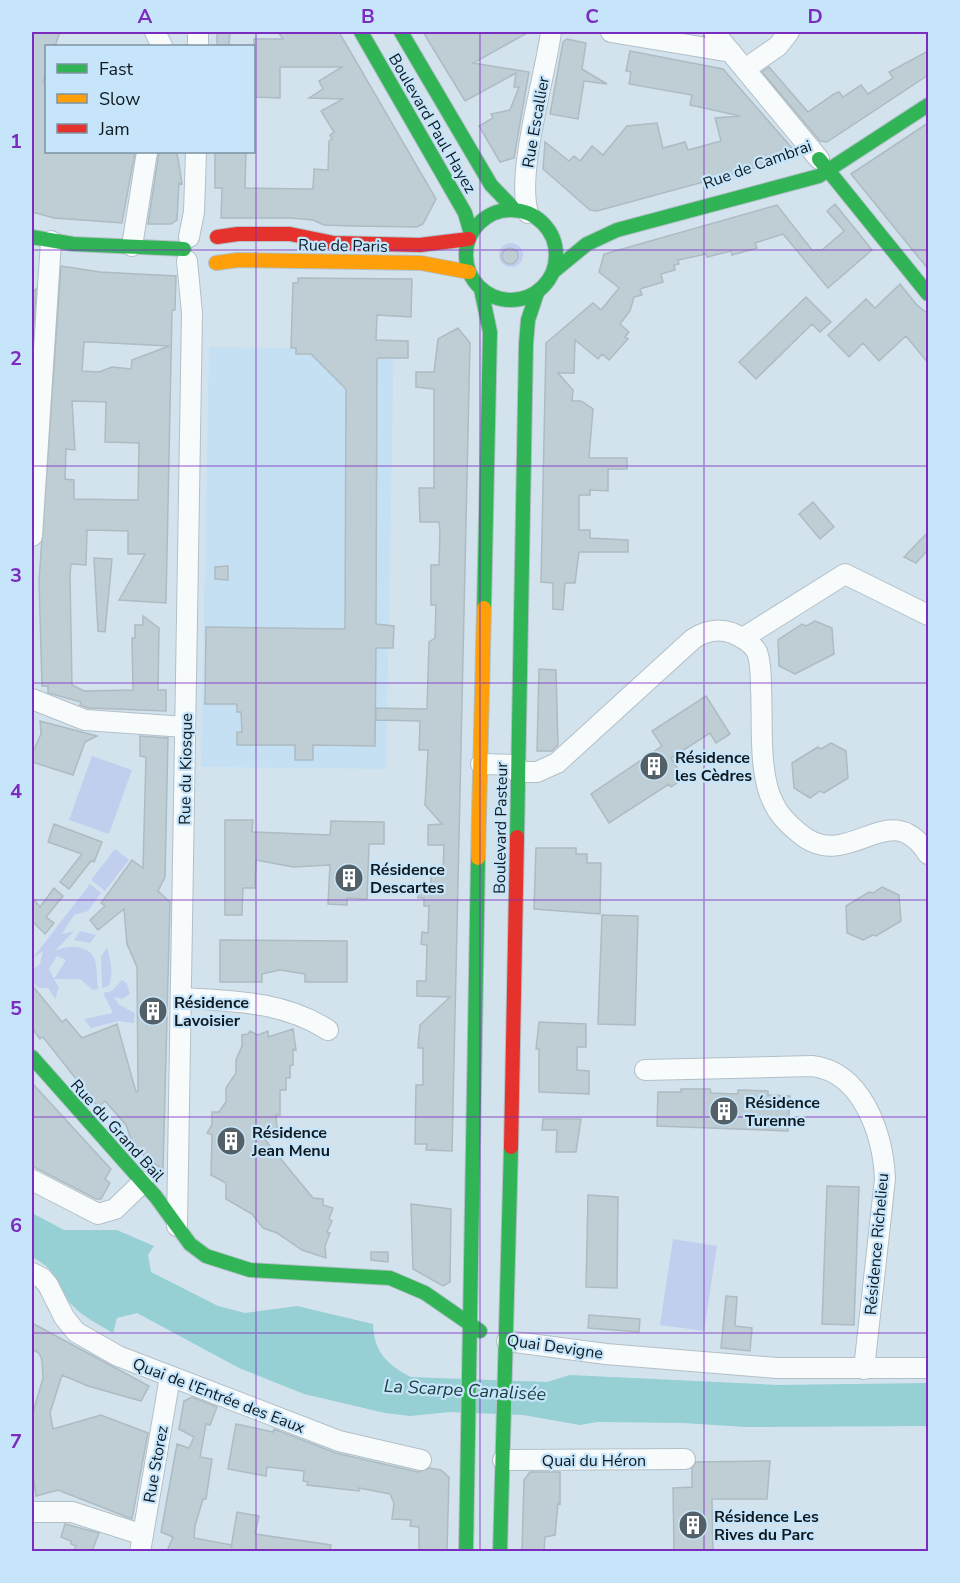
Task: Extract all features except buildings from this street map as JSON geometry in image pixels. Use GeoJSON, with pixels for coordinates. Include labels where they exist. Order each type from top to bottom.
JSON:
{"type":"FeatureCollection","features":[{"type":"Feature","properties":{"kind":"main road","name":"Boulevard Paul Hayez"},"geometry":{"type":"LineString","coordinates":[[361,32],[465,213],[470,236]]}},
{"type":"Feature","properties":{"kind":"main road","name":"Boulevard Paul Hayez"},"geometry":{"type":"LineString","coordinates":[[401,32],[491,185],[521,212]]}},
{"type":"Feature","properties":{"kind":"main road","name":"Rue de Cambrai"},"geometry":{"type":"LineString","coordinates":[[554,271],[587,244],[616,230],[686,211],[721,192],[792,171],[824,165],[928,105]]}},
{"type":"Feature","properties":{"kind":"main road","name":"Rue de Cambrai"},"geometry":{"type":"LineString","coordinates":[[824,165],[856,135]]}},
{"type":"Feature","properties":{"kind":"main road"},"geometry":{"type":"LineString","coordinates":[[824,165],[928,294]]}},
{"type":"Feature","properties":{"kind":"main road"},"geometry":{"type":"LineString","coordinates":[[544,225],[554,243],[556,257],[554,271],[547,283],[537,292],[512,301],[492,297],[480,289],[469,272],[466,255],[470,236],[487,217],[498,212],[521,212],[544,225],[561,230]]}},
{"type":"Feature","properties":{"kind":"main road","name":"Rue de Cambrai"},"geometry":{"type":"LineString","coordinates":[[581,232],[616,230]]}},
{"type":"Feature","properties":{"kind":"main road"},"geometry":{"type":"LineString","coordinates":[[201,231],[213,235],[221,248],[213,265],[198,268],[187,249],[201,231]]}},
{"type":"Feature","properties":{"kind":"main road","name":"Rue de Paris"},"geometry":{"type":"LineString","coordinates":[[213,235],[290,234],[334,243],[420,245],[470,236]]}},
{"type":"Feature","properties":{"kind":"main road"},"geometry":{"type":"LineString","coordinates":[[32,237],[51,241],[187,249]]}},
{"type":"Feature","properties":{"kind":"main road","name":"Rue de Paris"},"geometry":{"type":"LineString","coordinates":[[213,265],[238,260],[421,263],[448,266],[469,272]]}},
{"type":"Feature","properties":{"kind":"main road","name":"Boulevard Pasteur"},"geometry":{"type":"LineString","coordinates":[[466,1551],[468,1356],[490,332],[480,289]]}},
{"type":"Feature","properties":{"kind":"main road","name":"Boulevard Pasteur"},"geometry":{"type":"LineString","coordinates":[[500,1551],[507,1341],[526,344],[528,320],[537,292]]}},
{"type":"Feature","properties":{"kind":"main road","name":"Rue du Grand Bail"},"geometry":{"type":"LineString","coordinates":[[32,1057],[143,1182],[177,1226]]}},
{"type":"Feature","properties":{"kind":"main road","name":"Quai Devigne"},"geometry":{"type":"LineString","coordinates":[[177,1226],[204,1255],[235,1266],[285,1273],[377,1277],[402,1281],[469,1325],[507,1341]]}},
{"type":"Feature","properties":{"kind":"street","name":"Rue Escallier"},"geometry":{"type":"LineString","coordinates":[[521,212],[526,169],[551,32]]}},
{"type":"Feature","properties":{"kind":"street"},"geometry":{"type":"LineString","coordinates":[[610,32],[731,52]]}},
{"type":"Feature","properties":{"kind":"street"},"geometry":{"type":"LineString","coordinates":[[714,32],[824,165]]}},
{"type":"Feature","properties":{"kind":"street"},"geometry":{"type":"LineString","coordinates":[[745,69],[778,46],[789,32]]}},
{"type":"Feature","properties":{"kind":"street"},"geometry":{"type":"LineString","coordinates":[[132,246],[147,153]]}},
{"type":"Feature","properties":{"kind":"street"},"geometry":{"type":"LineString","coordinates":[[196,153],[196,175],[213,235]]}},
{"type":"Feature","properties":{"kind":"street","name":"Rue du Kiosque"},"geometry":{"type":"LineString","coordinates":[[177,1226],[192,313],[187,249],[194,218],[196,175]]}},
{"type":"Feature","properties":{"kind":"street"},"geometry":{"type":"LineString","coordinates":[[32,536],[51,241]]}},
{"type":"Feature","properties":{"kind":"street","name":"Rue du Kiosque"},"geometry":{"type":"LineString","coordinates":[[192,313],[195,291],[213,265]]}},
{"type":"Feature","properties":{"kind":"street"},"geometry":{"type":"LineString","coordinates":[[742,638],[845,574],[928,615]]}},
{"type":"Feature","properties":{"kind":"street"},"geometry":{"type":"LineString","coordinates":[[481,764],[537,772],[557,763],[699,635],[722,631],[742,638],[753,646],[758,658],[766,783],[772,802],[783,818],[803,837],[819,845],[837,846],[895,829],[916,837],[928,854]]}},
{"type":"Feature","properties":{"kind":"street"},"geometry":{"type":"LineString","coordinates":[[32,699],[85,720],[185,727]]}},
{"type":"Feature","properties":{"kind":"street"},"geometry":{"type":"LineString","coordinates":[[182,999],[272,1006],[305,1017],[328,1030]]}},
{"type":"Feature","properties":{"kind":"street","name":"Résidence Richelieu"},"geometry":{"type":"LineString","coordinates":[[645,1070],[812,1066],[833,1071],[856,1090],[877,1133],[885,1179],[864,1369]]}},
{"type":"Feature","properties":{"kind":"street"},"geometry":{"type":"LineString","coordinates":[[32,1180],[98,1214],[115,1209],[143,1182]]}},
{"type":"Feature","properties":{"kind":"street","name":"Quai de l'Entrée des Eaux"},"geometry":{"type":"LineString","coordinates":[[32,1273],[42,1278],[48,1285],[64,1317],[76,1332],[118,1356],[339,1441],[421,1460]]}},
{"type":"Feature","properties":{"kind":"street","name":"Quai Devigne"},"geometry":{"type":"LineString","coordinates":[[507,1341],[606,1354],[749,1366],[928,1368]]}},
{"type":"Feature","properties":{"kind":"street","name":"Rue Storez"},"geometry":{"type":"LineString","coordinates":[[141,1543],[170,1377]]}},
{"type":"Feature","properties":{"kind":"street","name":"Quai du Héron"},"geometry":{"type":"LineString","coordinates":[[503,1460],[685,1459]]}},
{"type":"Feature","properties":{"kind":"street"},"geometry":{"type":"LineString","coordinates":[[32,1512],[72,1512],[141,1543]]}},
{"type":"Feature","properties":{"kind":"shaded area"},"geometry":{"type":"Polygon","coordinates":[[[511,243],[516,244],[522,250],[522,260],[516,266],[511,267],[506,266],[500,260],[499,255],[500,250],[506,244],[511,243]]]}},
{"type":"Feature","properties":{"kind":"shaded area"},"geometry":{"type":"Polygon","coordinates":[[[298,278],[377,278],[376,340],[394,340],[386,769],[201,767],[209,347],[291,348],[293,283],[298,283],[298,278]]]}},
{"type":"Feature","properties":{"kind":"shaded area"},"geometry":{"type":"Polygon","coordinates":[[[92,756],[132,770],[109,834],[69,820],[92,756]]]}},
{"type":"Feature","properties":{"kind":"shaded area"},"geometry":{"type":"Polygon","coordinates":[[[115,849],[129,860],[105,891],[91,880],[115,849]]]}},
{"type":"Feature","properties":{"kind":"shaded area"},"geometry":{"type":"Polygon","coordinates":[[[90,884],[101,893],[88,911],[74,915],[62,934],[74,931],[55,951],[66,947],[79,947],[90,953],[96,964],[98,989],[93,990],[80,979],[54,979],[59,988],[55,999],[48,988],[39,988],[32,982],[32,970],[40,964],[43,951],[32,959],[90,884]],[[57,956],[49,969],[54,979],[66,960],[57,956]]]}},
{"type":"Feature","properties":{"kind":"shaded area"},"geometry":{"type":"Polygon","coordinates":[[[80,931],[96,935],[90,943],[74,940],[80,931]]]}},
{"type":"Feature","properties":{"kind":"shaded area"},"geometry":{"type":"Polygon","coordinates":[[[107,947],[111,977],[108,986],[102,988],[101,957],[107,947]]]}},
{"type":"Feature","properties":{"kind":"shaded area"},"geometry":{"type":"Polygon","coordinates":[[[122,980],[127,984],[130,994],[122,999],[114,997],[118,1004],[135,1013],[134,1023],[119,1021],[91,1028],[84,1019],[113,1013],[103,993],[112,991],[122,980]]]}},
{"type":"Feature","properties":{"kind":"shaded area"},"geometry":{"type":"Polygon","coordinates":[[[673,1239],[717,1246],[704,1331],[660,1325],[673,1239]]]}},
{"type":"Feature","properties":{"kind":"water","name":"La Scarpe Canalisée"},"geometry":{"type":"Polygon","coordinates":[[[32,1213],[64,1230],[117,1230],[154,1246],[148,1255],[151,1272],[218,1306],[245,1313],[297,1306],[373,1324],[376,1342],[383,1356],[395,1368],[411,1377],[547,1382],[570,1375],[777,1385],[928,1383],[928,1426],[746,1427],[683,1423],[597,1422],[580,1425],[523,1415],[450,1412],[410,1416],[385,1413],[304,1394],[239,1368],[137,1313],[117,1318],[113,1333],[87,1317],[67,1299],[49,1269],[32,1257],[32,1213]]]}},
{"type":"Feature","properties":{"kind":"traffic: fast"},"geometry":{"type":"LineString","coordinates":[[361,32],[465,213],[471,234]]}},
{"type":"Feature","properties":{"kind":"traffic: fast"},"geometry":{"type":"LineString","coordinates":[[401,32],[491,185],[515,210]]}},
{"type":"Feature","properties":{"kind":"traffic: fast"},"geometry":{"type":"LineString","coordinates":[[554,271],[587,244],[617,230],[819,176],[928,105]]}},
{"type":"Feature","properties":{"kind":"traffic: fast"},"geometry":{"type":"LineString","coordinates":[[819,159],[928,294]]}},
{"type":"Feature","properties":{"kind":"traffic: fast"},"geometry":{"type":"LineString","coordinates":[[511,210],[528,213],[543,223],[553,238],[556,255],[553,272],[543,287],[528,297],[511,300],[494,297],[479,287],[469,272],[466,255],[469,238],[479,223],[494,213],[511,210]]}},
{"type":"Feature","properties":{"kind":"traffic: fast"},"geometry":{"type":"LineString","coordinates":[[32,237],[73,244],[184,249]]}},
{"type":"Feature","properties":{"kind":"traffic: fast"},"geometry":{"type":"LineString","coordinates":[[481,289],[490,332],[484,608]]}},
{"type":"Feature","properties":{"kind":"traffic: fast"},"geometry":{"type":"LineString","coordinates":[[517,837],[526,344],[528,320],[537,293]]}},
{"type":"Feature","properties":{"kind":"traffic: fast"},"geometry":{"type":"LineString","coordinates":[[466,1552],[478,858]]}},
{"type":"Feature","properties":{"kind":"traffic: fast"},"geometry":{"type":"LineString","coordinates":[[32,1057],[156,1197],[190,1244],[206,1256],[250,1270],[390,1278],[425,1293],[480,1331]]}},
{"type":"Feature","properties":{"kind":"traffic: fast"},"geometry":{"type":"LineString","coordinates":[[500,1552],[511,1147]]}},
{"type":"Feature","properties":{"kind":"traffic: slow"},"geometry":{"type":"LineString","coordinates":[[216,263],[238,260],[421,263],[469,272]]}},
{"type":"Feature","properties":{"kind":"traffic: slow"},"geometry":{"type":"LineString","coordinates":[[478,858],[484,608]]}},
{"type":"Feature","properties":{"kind":"traffic: jam"},"geometry":{"type":"LineString","coordinates":[[217,237],[238,234],[290,234],[334,243],[420,245],[469,239]]}},
{"type":"Feature","properties":{"kind":"traffic: jam"},"geometry":{"type":"LineString","coordinates":[[511,1147],[517,837]]}},
{"type":"Feature","properties":{"kind":"place","name":"Résidence les Cèdres"},"geometry":{"type":"Point","coordinates":[654,766]}},
{"type":"Feature","properties":{"kind":"place","name":"Résidence Descartes"},"geometry":{"type":"Point","coordinates":[349,878]}},
{"type":"Feature","properties":{"kind":"place","name":"Résidence Lavoisier"},"geometry":{"type":"Point","coordinates":[153,1011]}},
{"type":"Feature","properties":{"kind":"place","name":"Résidence Turenne"},"geometry":{"type":"Point","coordinates":[724,1111]}},
{"type":"Feature","properties":{"kind":"place","name":"Résidence Jean Menu"},"geometry":{"type":"Point","coordinates":[231,1141]}},
{"type":"Feature","properties":{"kind":"place","name":"Résidence Les Rives du Parc"},"geometry":{"type":"Point","coordinates":[693,1525]}}]}
